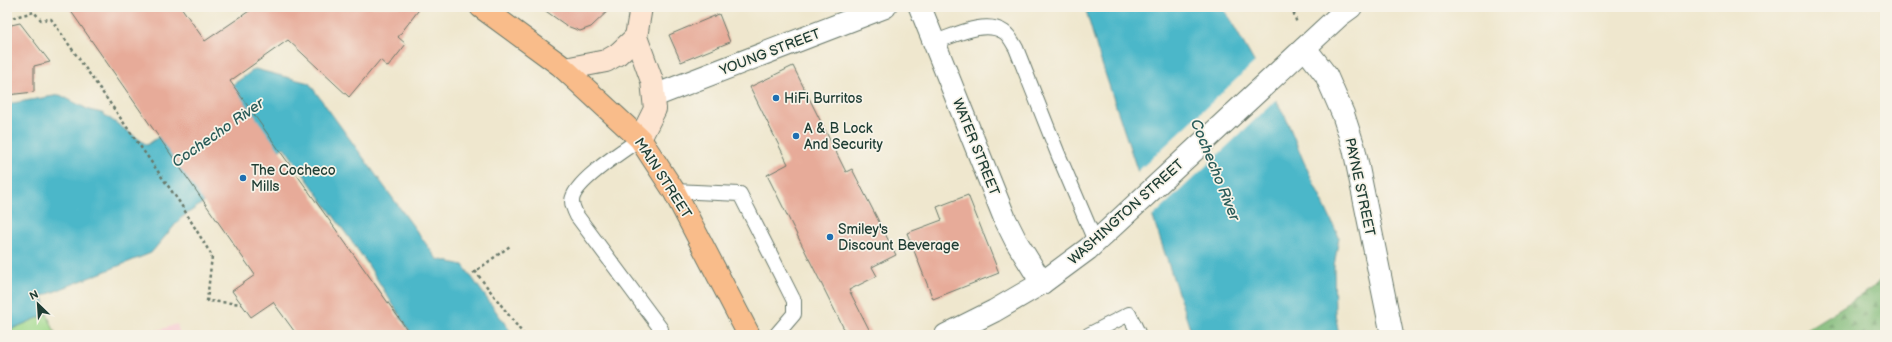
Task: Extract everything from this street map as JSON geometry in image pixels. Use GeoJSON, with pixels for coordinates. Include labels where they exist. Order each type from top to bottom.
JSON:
{"type":"FeatureCollection","features":[{"type":"Feature","properties":{"kind":"main road","name":"MAIN STREET"},"geometry":{"type":"LineString","coordinates":[[481,7],[565,70],[640,138],[674,191],[749,335]]}},
{"type":"Feature","properties":{"kind":"main road"},"geometry":{"type":"LineString","coordinates":[[640,138],[655,109],[652,81],[636,37],[641,7]]}},
{"type":"Feature","properties":{"kind":"main road"},"geometry":{"type":"LineString","coordinates":[[565,70],[606,61],[618,54],[636,37]]}},
{"type":"Feature","properties":{"kind":"street","name":"YOUNG STREET"},"geometry":{"type":"LineString","coordinates":[[654,96],[885,7]]}},
{"type":"Feature","properties":{"kind":"street","name":"WATER STREET"},"geometry":{"type":"LineString","coordinates":[[920,7],[1005,219],[1016,241],[1042,283]]}},
{"type":"Feature","properties":{"kind":"street","name":"WASHINGTON STREET"},"geometry":{"type":"LineString","coordinates":[[946,335],[994,311],[1042,283],[1088,249],[1340,15],[1351,7]]}},
{"type":"Feature","properties":{"kind":"street","name":"PAYNE STREET"},"geometry":{"type":"LineString","coordinates":[[1305,48],[1326,75],[1343,114],[1354,148],[1392,335]]}},
{"type":"Feature","properties":{"kind":"lane"},"geometry":{"type":"LineString","coordinates":[[935,42],[976,29],[992,27],[1005,33],[1016,48],[1064,169],[1095,241]]}},
{"type":"Feature","properties":{"kind":"lane"},"geometry":{"type":"LineString","coordinates":[[640,138],[588,178],[578,189],[572,201],[577,216],[661,329]]}},
{"type":"Feature","properties":{"kind":"lane"},"geometry":{"type":"LineString","coordinates":[[674,191],[740,194],[794,301],[794,314],[776,335]]}},
{"type":"Feature","properties":{"kind":"lane"},"geometry":{"type":"LineString","coordinates":[[1088,335],[1129,314],[1139,335]]}},
{"type":"Feature","properties":{"kind":"path"},"geometry":{"type":"LineString","coordinates":[[31,7],[41,20],[51,19],[180,203],[212,256],[207,301],[242,304]]}},
{"type":"Feature","properties":{"kind":"path"},"geometry":{"type":"LineString","coordinates":[[1292,7],[1298,26]]}},
{"type":"Feature","properties":{"kind":"path"},"geometry":{"type":"LineString","coordinates":[[7,20],[34,12]]}},
{"type":"Feature","properties":{"kind":"path"},"geometry":{"type":"LineString","coordinates":[[510,246],[474,272],[524,335]]}},
{"type":"Feature","properties":{"kind":"shaded area"},"geometry":{"type":"Polygon","coordinates":[[[177,324],[180,335],[143,335],[177,324]]]}},
{"type":"Feature","properties":{"kind":"green space"},"geometry":{"type":"Polygon","coordinates":[[[1885,275],[1885,335],[1797,335],[1871,289],[1885,275]]]}},
{"type":"Feature","properties":{"kind":"green space"},"geometry":{"type":"Polygon","coordinates":[[[47,314],[56,335],[7,335],[7,331],[47,314]]]}},
{"type":"Feature","properties":{"kind":"water","name":"Cochecho River"},"geometry":{"type":"Polygon","coordinates":[[[1085,7],[1223,7],[1286,118],[1303,160],[1339,237],[1334,266],[1335,313],[1339,335],[1192,335],[1098,52],[1085,7]]]}},
{"type":"Feature","properties":{"kind":"water","name":"Cochecho River"},"geometry":{"type":"Polygon","coordinates":[[[255,69],[309,83],[437,259],[463,265],[513,335],[412,335],[365,260],[284,147],[181,218],[151,253],[43,296],[47,314],[7,331],[7,104],[60,95],[89,110],[102,113],[147,145],[255,69]]]}},
{"type":"Feature","properties":{"kind":"pier"},"geometry":{"type":"Polygon","coordinates":[[[1256,61],[1277,99],[1151,218],[1136,173],[1256,61]]]}},
{"type":"Feature","properties":{"kind":"building","name":"The Cocheco Mills"},"geometry":{"type":"Polygon","coordinates":[[[68,7],[181,7],[205,41],[255,7],[421,7],[398,37],[406,44],[388,67],[380,60],[349,97],[288,40],[230,81],[411,335],[297,335],[273,302],[251,317],[232,291],[255,275],[68,7]]]}},
{"type":"Feature","properties":{"kind":"building"},"geometry":{"type":"Polygon","coordinates":[[[540,7],[612,7],[591,27],[580,31],[567,26],[540,7]]]}},
{"type":"Feature","properties":{"kind":"building"},"geometry":{"type":"Polygon","coordinates":[[[719,14],[730,42],[681,62],[669,35],[719,14]]]}},
{"type":"Feature","properties":{"kind":"building"},"geometry":{"type":"Polygon","coordinates":[[[20,23],[50,62],[34,66],[34,92],[7,95],[7,26],[20,23]]]}},
{"type":"Feature","properties":{"kind":"building"},"geometry":{"type":"Polygon","coordinates":[[[793,66],[846,172],[852,169],[896,255],[872,267],[877,276],[849,290],[872,335],[847,335],[767,175],[788,164],[750,87],[793,66]]]}},
{"type":"Feature","properties":{"kind":"building"},"geometry":{"type":"Polygon","coordinates":[[[968,195],[999,273],[933,299],[907,233],[942,220],[937,207],[968,195]]]}},
{"type":"Feature","properties":{"kind":"place","name":"HiFi Burritos"},"geometry":{"type":"Point","coordinates":[776,98]}},
{"type":"Feature","properties":{"kind":"place","name":"A & B Lock And Security"},"geometry":{"type":"Point","coordinates":[796,136]}},
{"type":"Feature","properties":{"kind":"place","name":"The Cocheco Mills"},"geometry":{"type":"Point","coordinates":[243,178]}},
{"type":"Feature","properties":{"kind":"place","name":"Smiley's Discount Beverage"},"geometry":{"type":"Point","coordinates":[830,237]}}]}
